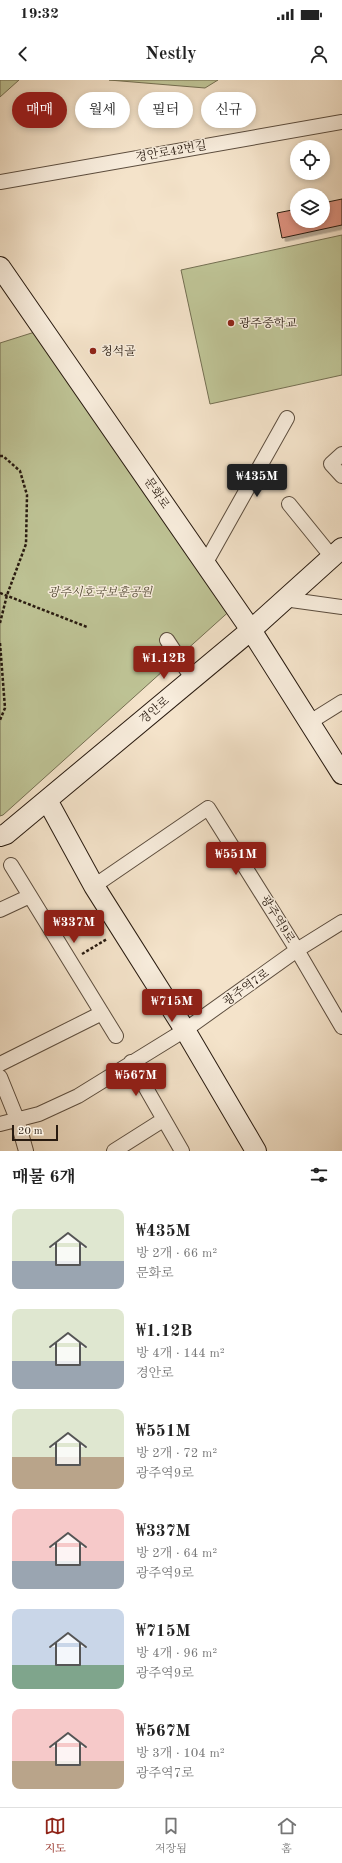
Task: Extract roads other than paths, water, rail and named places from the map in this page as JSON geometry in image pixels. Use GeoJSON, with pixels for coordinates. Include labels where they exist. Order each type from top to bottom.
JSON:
{"type":"FeatureCollection","features":[{"type":"Feature","properties":{"kind":"street","name":"경안로42번길"},"geometry":{"type":"LineString","coordinates":[[0,182],[342,122]]}},
{"type":"Feature","properties":{"kind":"street","name":"문화로"},"geometry":{"type":"LineString","coordinates":[[4,279],[251,630],[342,774]]}},
{"type":"Feature","properties":{"kind":"street"},"geometry":{"type":"LineString","coordinates":[[205,564],[287,418]]}},
{"type":"Feature","properties":{"kind":"street"},"geometry":{"type":"LineString","coordinates":[[342,454],[332,464],[342,476]]}},
{"type":"Feature","properties":{"kind":"street"},"geometry":{"type":"LineString","coordinates":[[289,504],[337,553]]}},
{"type":"Feature","properties":{"kind":"street","name":"경안로"},"geometry":{"type":"LineString","coordinates":[[0,836],[6,834],[251,630],[337,553]]}},
{"type":"Feature","properties":{"kind":"street"},"geometry":{"type":"LineString","coordinates":[[284,600],[342,607]]}},
{"type":"Feature","properties":{"kind":"street"},"geometry":{"type":"LineString","coordinates":[[167,640],[192,678]]}},
{"type":"Feature","properties":{"kind":"street"},"geometry":{"type":"LineString","coordinates":[[310,722],[342,702]]}},
{"type":"Feature","properties":{"kind":"street"},"geometry":{"type":"LineString","coordinates":[[47,800],[94,886],[185,1030],[256,1151]]}},
{"type":"Feature","properties":{"kind":"street","name":"광주역9로"},"geometry":{"type":"LineString","coordinates":[[94,886],[208,808],[297,950],[342,1027]]}},
{"type":"Feature","properties":{"kind":"street"},"geometry":{"type":"LineString","coordinates":[[11,865],[116,1036]]}},
{"type":"Feature","properties":{"kind":"street"},"geometry":{"type":"LineString","coordinates":[[0,910],[30,896]]}},
{"type":"Feature","properties":{"kind":"street","name":"광주역7로"},"geometry":{"type":"LineString","coordinates":[[0,1124],[39,1114],[78,1096],[185,1030],[297,950],[342,922]]}},
{"type":"Feature","properties":{"kind":"street"},"geometry":{"type":"LineString","coordinates":[[0,1064],[102,1013]]}},
{"type":"Feature","properties":{"kind":"street"},"geometry":{"type":"LineString","coordinates":[[131,1062],[182,1151]]}},
{"type":"Feature","properties":{"kind":"street"},"geometry":{"type":"LineString","coordinates":[[0,1077],[17,1119],[26,1151]]}},
{"type":"Feature","properties":{"kind":"street"},"geometry":{"type":"LineString","coordinates":[[114,1151],[163,1120]]}},
{"type":"Feature","properties":{"kind":"place","name":"광주중학교"},"geometry":{"type":"Point","coordinates":[231,323]}},
{"type":"Feature","properties":{"kind":"place","name":"청석골"},"geometry":{"type":"Point","coordinates":[93,351]}},
{"type":"Feature","properties":{"kind":"park label","name":"광주시호국보훈공원"},"geometry":{"type":"Point","coordinates":[100,592]}}]}
